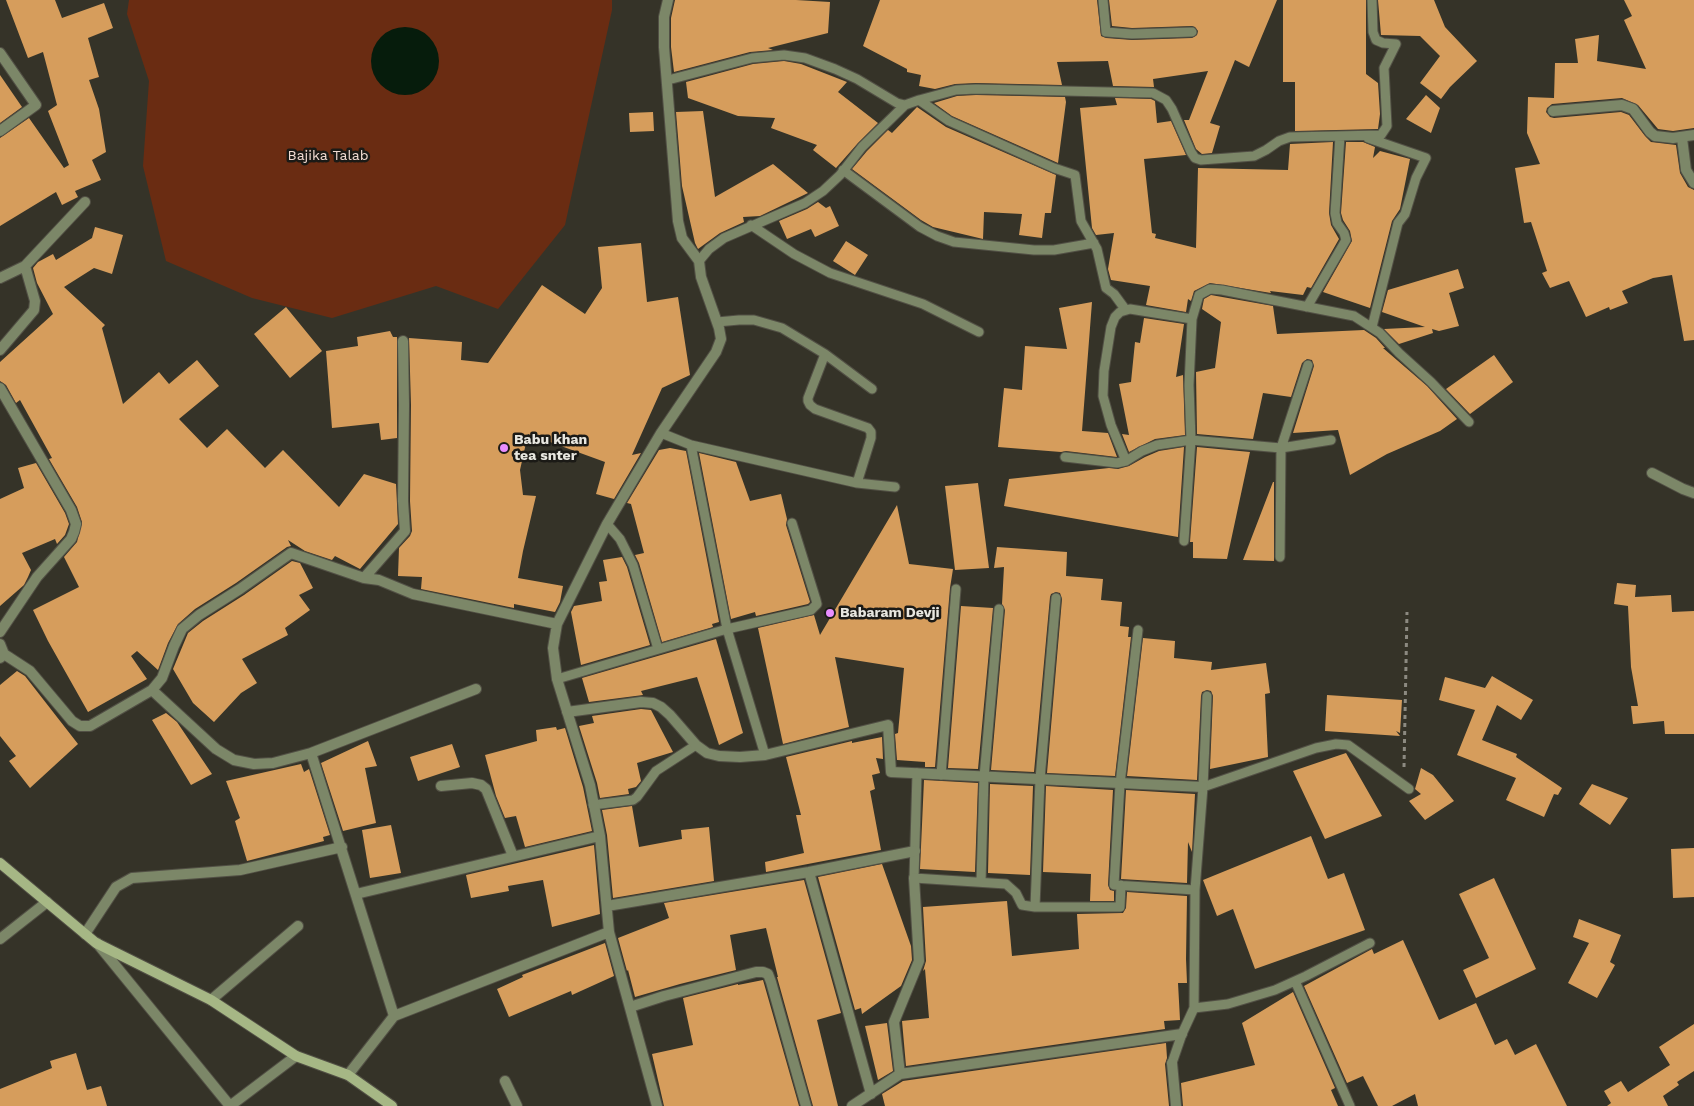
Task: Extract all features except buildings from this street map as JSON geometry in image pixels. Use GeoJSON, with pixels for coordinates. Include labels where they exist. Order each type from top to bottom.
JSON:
{"type":"FeatureCollection","features":[{"type":"Feature","properties":{"kind":"street"},"geometry":{"type":"LineString","coordinates":[[657,1106],[608,932],[600,836],[594,805],[590,785],[557,679],[553,648],[557,624],[607,524],[661,433],[716,352],[721,340],[717,322],[700,277],[699,261],[682,238],[678,221],[664,37],[664,18],[668,0]]}},
{"type":"Feature","properties":{"kind":"street"},"geometry":{"type":"LineString","coordinates":[[0,53],[36,105],[0,131]]}},
{"type":"Feature","properties":{"kind":"street"},"geometry":{"type":"LineString","coordinates":[[1553,111],[1629,106],[1638,114],[1646,127],[1655,136],[1682,138],[1694,135]]}},
{"type":"Feature","properties":{"kind":"street"},"geometry":{"type":"LineString","coordinates":[[1682,138],[1686,170],[1694,183]]}},
{"type":"Feature","properties":{"kind":"street"},"geometry":{"type":"LineString","coordinates":[[0,278],[25,266],[85,202]]}},
{"type":"Feature","properties":{"kind":"street"},"geometry":{"type":"LineString","coordinates":[[0,350],[34,310],[35,301],[25,266]]}},
{"type":"Feature","properties":{"kind":"street"},"geometry":{"type":"LineString","coordinates":[[364,578],[405,531],[403,501],[403,341]]}},
{"type":"Feature","properties":{"kind":"street"},"geometry":{"type":"LineString","coordinates":[[0,388],[71,510],[76,524],[71,539],[37,577],[0,632]]}},
{"type":"Feature","properties":{"kind":"street"},"geometry":{"type":"LineString","coordinates":[[1652,473],[1694,493]]}},
{"type":"Feature","properties":{"kind":"street"},"geometry":{"type":"LineString","coordinates":[[1,652],[30,671],[72,721],[80,726],[90,726],[152,690],[162,678],[182,629],[199,615],[291,553],[364,578],[379,580],[414,594],[557,624]]}},
{"type":"Feature","properties":{"kind":"street"},"geometry":{"type":"LineString","coordinates":[[152,690],[216,750],[234,760],[254,764],[273,763],[311,753],[476,689]]}},
{"type":"Feature","properties":{"kind":"street"},"geometry":{"type":"LineString","coordinates":[[568,712],[641,702],[653,703],[670,715],[696,745],[708,753],[718,756],[765,755],[888,725],[891,772],[1203,788]]}},
{"type":"Feature","properties":{"kind":"street"},"geometry":{"type":"LineString","coordinates":[[311,753],[394,1016]]}},
{"type":"Feature","properties":{"kind":"street"},"geometry":{"type":"LineString","coordinates":[[441,786],[472,783],[481,785],[486,789],[513,856]]}},
{"type":"Feature","properties":{"kind":"street"},"geometry":{"type":"LineString","coordinates":[[356,894],[600,836]]}},
{"type":"Feature","properties":{"kind":"street"},"geometry":{"type":"LineString","coordinates":[[85,934],[116,887],[132,878],[240,870],[342,847]]}},
{"type":"Feature","properties":{"kind":"street"},"geometry":{"type":"LineString","coordinates":[[607,906],[809,872],[915,851]]}},
{"type":"Feature","properties":{"kind":"street"},"geometry":{"type":"LineString","coordinates":[[0,862],[96,943],[230,1106],[296,1056]]}},
{"type":"Feature","properties":{"kind":"street"},"geometry":{"type":"LineString","coordinates":[[809,872],[871,1094]]}},
{"type":"Feature","properties":{"kind":"street"},"geometry":{"type":"LineString","coordinates":[[900,1074],[894,1022],[919,962],[914,878]]}},
{"type":"Feature","properties":{"kind":"street"},"geometry":{"type":"LineString","coordinates":[[0,939],[47,902]]}},
{"type":"Feature","properties":{"kind":"street"},"geometry":{"type":"LineString","coordinates":[[212,1000],[298,926]]}},
{"type":"Feature","properties":{"kind":"street"},"geometry":{"type":"LineString","coordinates":[[348,1075],[394,1016],[608,932]]}},
{"type":"Feature","properties":{"kind":"street"},"geometry":{"type":"LineString","coordinates":[[96,943],[212,1000],[296,1056],[348,1075],[392,1106]]}},
{"type":"Feature","properties":{"kind":"street"},"geometry":{"type":"LineString","coordinates":[[630,1007],[756,972],[768,974],[806,1106]]}},
{"type":"Feature","properties":{"kind":"street"},"geometry":{"type":"LineString","coordinates":[[852,1106],[900,1074],[1182,1034]]}},
{"type":"Feature","properties":{"kind":"street"},"geometry":{"type":"LineString","coordinates":[[1172,1063],[1176,1106]]}},
{"type":"Feature","properties":{"kind":"street"},"geometry":{"type":"LineString","coordinates":[[505,1081],[517,1106]]}},
{"type":"Feature","properties":{"kind":"lane"},"geometry":{"type":"LineString","coordinates":[[1103,0],[1106,32],[1132,34],[1192,32]]}},
{"type":"Feature","properties":{"kind":"lane"},"geometry":{"type":"LineString","coordinates":[[699,261],[709,249],[724,238],[805,203],[823,191],[862,147],[905,105],[956,90],[1153,93],[1166,100],[1191,152],[1195,158],[1201,160],[1254,156],[1279,141],[1290,137],[1381,136],[1387,126],[1384,68],[1396,44],[1383,43],[1376,40],[1372,0]]}},
{"type":"Feature","properties":{"kind":"lane"},"geometry":{"type":"LineString","coordinates":[[668,80],[752,58],[784,55],[805,58],[835,69],[857,79],[897,103],[905,105]]}},
{"type":"Feature","properties":{"kind":"lane"},"geometry":{"type":"LineString","coordinates":[[919,100],[949,122],[1054,168],[1075,175],[1081,221],[1094,243],[1102,264],[1106,288],[1114,294],[1125,309]]}},
{"type":"Feature","properties":{"kind":"lane"},"geometry":{"type":"LineString","coordinates":[[1359,135],[1426,158],[1416,178],[1405,214],[1398,223],[1372,327]]}},
{"type":"Feature","properties":{"kind":"lane"},"geometry":{"type":"LineString","coordinates":[[1307,307],[1346,240],[1337,222],[1335,213],[1340,136]]}},
{"type":"Feature","properties":{"kind":"lane"},"geometry":{"type":"LineString","coordinates":[[843,170],[920,227],[954,242],[1034,250],[1054,250],[1094,243]]}},
{"type":"Feature","properties":{"kind":"lane"},"geometry":{"type":"LineString","coordinates":[[751,226],[794,254],[830,272],[923,304],[979,332]]}},
{"type":"Feature","properties":{"kind":"lane"},"geometry":{"type":"LineString","coordinates":[[1184,542],[1191,440],[1189,386],[1192,319],[1199,295],[1210,289],[1354,316],[1372,327],[1431,382],[1469,422]]}},
{"type":"Feature","properties":{"kind":"lane"},"geometry":{"type":"LineString","coordinates":[[1126,461],[1106,410],[1103,386],[1111,327],[1115,317],[1125,309],[1140,309],[1192,319]]}},
{"type":"Feature","properties":{"kind":"lane"},"geometry":{"type":"LineString","coordinates":[[717,322],[739,320],[766,322],[782,328],[825,354],[872,389]]}},
{"type":"Feature","properties":{"kind":"lane"},"geometry":{"type":"LineString","coordinates":[[825,354],[808,400],[815,409],[868,428],[871,432],[871,438],[857,483]]}},
{"type":"Feature","properties":{"kind":"lane"},"geometry":{"type":"LineString","coordinates":[[1280,557],[1281,448],[1308,365]]}},
{"type":"Feature","properties":{"kind":"lane"},"geometry":{"type":"LineString","coordinates":[[661,433],[691,445],[857,483],[895,487]]}},
{"type":"Feature","properties":{"kind":"lane"},"geometry":{"type":"LineString","coordinates":[[1065,457],[1111,463],[1126,461],[1142,451],[1157,445],[1191,440],[1281,448],[1331,440]]}},
{"type":"Feature","properties":{"kind":"lane"},"geometry":{"type":"LineString","coordinates":[[691,445],[727,629],[765,755]]}},
{"type":"Feature","properties":{"kind":"lane"},"geometry":{"type":"LineString","coordinates":[[557,679],[727,629],[802,613],[815,608],[814,593],[792,523]]}},
{"type":"Feature","properties":{"kind":"lane"},"geometry":{"type":"LineString","coordinates":[[607,524],[620,539],[633,564],[658,649]]}},
{"type":"Feature","properties":{"kind":"lane"},"geometry":{"type":"LineString","coordinates":[[942,774],[956,589]]}},
{"type":"Feature","properties":{"kind":"lane"},"geometry":{"type":"LineString","coordinates":[[1035,908],[1040,779],[1056,598]]}},
{"type":"Feature","properties":{"kind":"lane"},"geometry":{"type":"LineString","coordinates":[[981,882],[984,777],[998,609]]}},
{"type":"Feature","properties":{"kind":"lane"},"geometry":{"type":"LineString","coordinates":[[1138,630],[1120,784],[1114,885],[1194,890]]}},
{"type":"Feature","properties":{"kind":"lane"},"geometry":{"type":"LineString","coordinates":[[1172,1063],[1194,1008],[1194,890],[1203,788],[1207,696]]}},
{"type":"Feature","properties":{"kind":"lane"},"geometry":{"type":"LineString","coordinates":[[1203,788],[1316,748],[1336,744],[1348,745],[1406,787]]}},
{"type":"Feature","properties":{"kind":"lane"},"geometry":{"type":"LineString","coordinates":[[594,805],[633,800],[656,771],[696,745]]}},
{"type":"Feature","properties":{"kind":"lane"},"geometry":{"type":"LineString","coordinates":[[917,773],[914,878],[1006,884],[1016,893],[1022,905],[1035,908],[1120,907],[1122,885]]}},
{"type":"Feature","properties":{"kind":"lane"},"geometry":{"type":"LineString","coordinates":[[1194,1008],[1235,1002],[1275,990],[1370,943]]}},
{"type":"Feature","properties":{"kind":"lane"},"geometry":{"type":"LineString","coordinates":[[1295,981],[1350,1106]]}},
{"type":"Feature","properties":{"kind":"path"},"geometry":{"type":"LineString","coordinates":[[1406,787],[1407,612]]}},
{"type":"Feature","properties":{"kind":"green space","name":"Bajika Talab"},"geometry":{"type":"Polygon","coordinates":[[[129,0],[612,0],[612,10],[565,225],[498,309],[436,286],[332,318],[252,298],[166,261],[143,166],[149,81],[127,14],[129,0]]]}},
{"type":"Feature","properties":{"kind":"shaded area"},"geometry":{"type":"Polygon","coordinates":[[[398,27],[412,27],[424,32],[434,42],[439,54],[439,68],[434,80],[424,90],[412,95],[398,95],[386,90],[376,80],[371,68],[371,54],[376,42],[386,32],[398,27]]]}},
{"type":"Feature","properties":{"kind":"place","name":"Babu khan tea snter"},"geometry":{"type":"Point","coordinates":[504,448]}},
{"type":"Feature","properties":{"kind":"place","name":"Babaram Devji"},"geometry":{"type":"Point","coordinates":[830,613]}}]}
